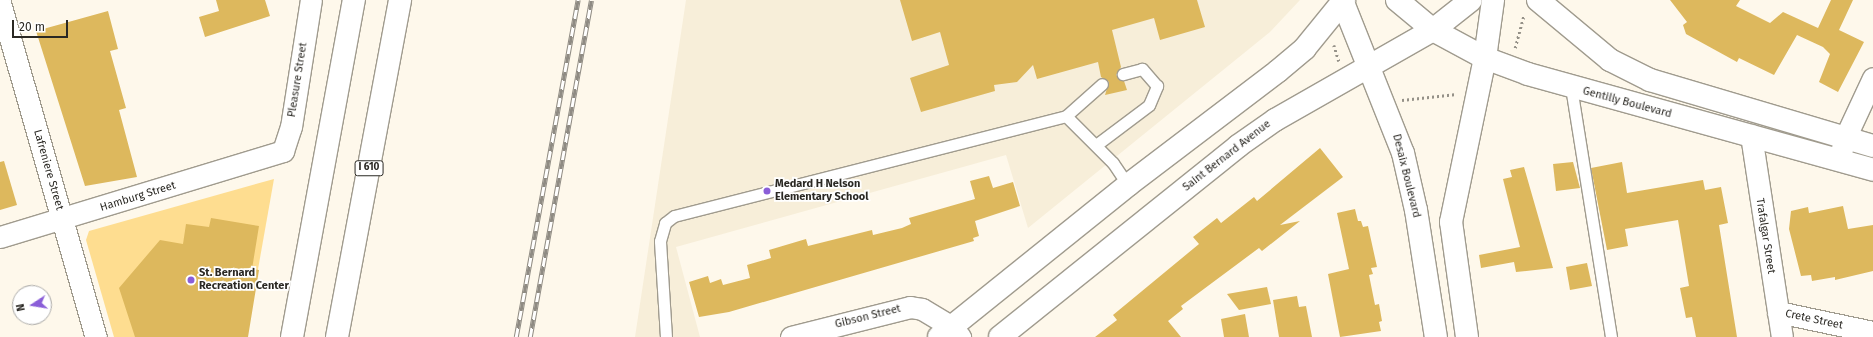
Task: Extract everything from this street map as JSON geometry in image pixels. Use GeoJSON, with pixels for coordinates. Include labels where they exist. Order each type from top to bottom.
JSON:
{"type":"FeatureCollection","features":[{"type":"Feature","properties":{"kind":"main road"},"geometry":{"type":"LineString","coordinates":[[292,337],[354,0]]}},
{"type":"Feature","properties":{"kind":"main road","name":"I 610"},"geometry":{"type":"LineString","coordinates":[[337,337],[400,0]]}},
{"type":"Feature","properties":{"kind":"main road","name":"Gentilly Boulevard"},"geometry":{"type":"LineString","coordinates":[[1397,0],[1433,30],[1485,58],[1571,87],[1839,159],[1873,170]]}},
{"type":"Feature","properties":{"kind":"main road","name":"Saint Bernard Avenue"},"geometry":{"type":"LineString","coordinates":[[1000,337],[1238,146],[1275,120],[1433,30],[1471,0]]}},
{"type":"Feature","properties":{"kind":"main road"},"geometry":{"type":"LineString","coordinates":[[1467,337],[1451,222],[1460,168],[1485,58],[1493,0]]}},
{"type":"Feature","properties":{"kind":"main road"},"geometry":{"type":"LineString","coordinates":[[950,334],[1128,185],[1278,71],[1305,48],[1343,1]]}},
{"type":"Feature","properties":{"kind":"main road","name":"Desaix Boulevard"},"geometry":{"type":"LineString","coordinates":[[1343,1],[1369,67],[1410,180],[1436,337]]}},
{"type":"Feature","properties":{"kind":"main road"},"geometry":{"type":"LineString","coordinates":[[1532,4],[1610,60],[1650,80],[1873,146]]}},
{"type":"Feature","properties":{"kind":"street","name":"Pleasure Street"},"geometry":{"type":"LineString","coordinates":[[276,156],[286,145],[291,127],[310,0]]}},
{"type":"Feature","properties":{"kind":"street","name":"Lafreniere Street"},"geometry":{"type":"LineString","coordinates":[[0,3],[96,337]]}},
{"type":"Feature","properties":{"kind":"street"},"geometry":{"type":"LineString","coordinates":[[1839,159],[1844,138],[1873,78]]}},
{"type":"Feature","properties":{"kind":"street","name":"Trafalgar Street"},"geometry":{"type":"LineString","coordinates":[[1751,135],[1782,337]]}},
{"type":"Feature","properties":{"kind":"street","name":"Hamburg Street"},"geometry":{"type":"LineString","coordinates":[[0,237],[276,156]]}},
{"type":"Feature","properties":{"kind":"street","name":"Gibson Street"},"geometry":{"type":"LineString","coordinates":[[791,337],[910,307],[922,309],[950,334]]}},
{"type":"Feature","properties":{"kind":"street","name":"Crete Street"},"geometry":{"type":"LineString","coordinates":[[1778,312],[1873,332]]}},
{"type":"Feature","properties":{"kind":"lane"},"geometry":{"type":"LineString","coordinates":[[1096,145],[1149,105],[1157,86],[1142,69],[1123,74]]}},
{"type":"Feature","properties":{"kind":"lane"},"geometry":{"type":"LineString","coordinates":[[666,337],[660,241],[665,222],[674,216],[1066,116],[1102,84]]}},
{"type":"Feature","properties":{"kind":"lane"},"geometry":{"type":"LineString","coordinates":[[1571,87],[1611,337]]}},
{"type":"Feature","properties":{"kind":"lane"},"geometry":{"type":"LineString","coordinates":[[1066,116],[1096,145],[1128,185]]}},
{"type":"Feature","properties":{"kind":"path"},"geometry":{"type":"LineString","coordinates":[[1514,53],[1532,4]]}},
{"type":"Feature","properties":{"kind":"path"},"geometry":{"type":"LineString","coordinates":[[1332,42],[1340,63]]}},
{"type":"Feature","properties":{"kind":"path"},"geometry":{"type":"LineString","coordinates":[[1398,100],[1466,93]]}},
{"type":"Feature","properties":{"kind":"shaded area","name":"Medard H Nelson Elementary School"},"geometry":{"type":"Polygon","coordinates":[[[686,0],[1300,0],[1270,32],[1028,228],[1006,155],[676,247],[700,337],[635,337],[686,0]]]}},
{"type":"Feature","properties":{"kind":"shaded area","name":"St. Bernard Recreation Center"},"geometry":{"type":"Polygon","coordinates":[[[274,179],[246,337],[114,337],[86,240],[89,231],[274,179]]]}},
{"type":"Feature","properties":{"kind":"building"},"geometry":{"type":"Polygon","coordinates":[[[216,0],[265,0],[270,16],[205,37],[199,17],[219,11],[216,0]]]}},
{"type":"Feature","properties":{"kind":"building"},"geometry":{"type":"Polygon","coordinates":[[[900,0],[1197,0],[1205,27],[1160,40],[1154,18],[1112,30],[1121,67],[1116,75],[1124,81],[1127,90],[1105,95],[1109,82],[1101,77],[1098,62],[1037,79],[1033,65],[1017,82],[994,85],[995,91],[921,112],[910,78],[949,65],[940,32],[912,41],[900,0]]]}},
{"type":"Feature","properties":{"kind":"building"},"geometry":{"type":"Polygon","coordinates":[[[1670,0],[1740,0],[1736,6],[1770,23],[1783,12],[1818,28],[1831,0],[1853,0],[1839,30],[1864,42],[1838,92],[1819,82],[1830,54],[1823,47],[1797,35],[1774,75],[1739,58],[1737,62],[1686,34],[1683,25],[1687,22],[1670,0]]]}},
{"type":"Feature","properties":{"kind":"building"},"geometry":{"type":"Polygon","coordinates":[[[108,11],[118,49],[110,51],[126,108],[119,110],[137,177],[85,186],[36,31],[108,11]]]}},
{"type":"Feature","properties":{"kind":"building"},"geometry":{"type":"Polygon","coordinates":[[[1320,148],[1343,177],[1280,225],[1300,221],[1262,251],[1259,248],[1181,306],[1183,309],[1168,321],[1181,337],[1095,337],[1117,320],[1113,315],[1199,244],[1193,237],[1217,218],[1221,223],[1254,197],[1257,201],[1320,148]]]}},
{"type":"Feature","properties":{"kind":"building"},"geometry":{"type":"Polygon","coordinates":[[[4,161],[17,205],[0,210],[0,162],[4,161]]]}},
{"type":"Feature","properties":{"kind":"building"},"geometry":{"type":"Polygon","coordinates":[[[1573,162],[1580,188],[1556,191],[1553,164],[1573,162]]]}},
{"type":"Feature","properties":{"kind":"building"},"geometry":{"type":"Polygon","coordinates":[[[1622,162],[1627,193],[1703,180],[1705,190],[1721,187],[1728,223],[1719,225],[1737,337],[1696,337],[1692,317],[1686,318],[1680,288],[1689,286],[1678,220],[1625,229],[1628,246],[1607,250],[1591,168],[1622,162]]]}},
{"type":"Feature","properties":{"kind":"building"},"geometry":{"type":"Polygon","coordinates":[[[1524,167],[1553,268],[1516,272],[1514,262],[1481,268],[1479,255],[1520,247],[1503,179],[1512,177],[1510,170],[1524,167]]]}},
{"type":"Feature","properties":{"kind":"building"},"geometry":{"type":"Polygon","coordinates":[[[989,176],[993,188],[1013,182],[1020,206],[975,221],[979,236],[973,238],[974,241],[729,312],[699,317],[689,282],[708,276],[710,283],[721,279],[723,285],[750,278],[747,265],[771,258],[769,250],[806,239],[808,246],[872,230],[873,235],[902,228],[911,224],[909,218],[975,199],[970,181],[989,176]]]}},
{"type":"Feature","properties":{"kind":"building"},"geometry":{"type":"Polygon","coordinates":[[[1843,206],[1848,229],[1873,225],[1873,271],[1835,280],[1835,277],[1812,281],[1811,275],[1801,276],[1789,229],[1791,211],[1808,207],[1809,213],[1843,206]]]}},
{"type":"Feature","properties":{"kind":"building"},"geometry":{"type":"Polygon","coordinates":[[[1355,209],[1358,221],[1361,221],[1363,227],[1368,226],[1377,267],[1371,268],[1373,274],[1369,275],[1375,305],[1379,304],[1382,321],[1379,322],[1381,331],[1340,337],[1328,274],[1349,269],[1337,213],[1355,209]]]}},
{"type":"Feature","properties":{"kind":"building","name":"St. Bernard Recreation Center"},"geometry":{"type":"Polygon","coordinates":[[[211,218],[259,226],[252,269],[259,270],[248,337],[135,337],[119,288],[160,240],[183,244],[186,224],[209,227],[211,218]]]}},
{"type":"Feature","properties":{"kind":"building"},"geometry":{"type":"Polygon","coordinates":[[[1587,263],[1592,286],[1570,290],[1566,267],[1587,263]]]}},
{"type":"Feature","properties":{"kind":"building"},"geometry":{"type":"Polygon","coordinates":[[[1267,287],[1271,304],[1239,310],[1227,294],[1267,287]]]}},
{"type":"Feature","properties":{"kind":"building"},"geometry":{"type":"Polygon","coordinates":[[[1297,296],[1299,307],[1306,306],[1312,337],[1279,337],[1273,300],[1297,296]]]}},
{"type":"Feature","properties":{"kind":"building"},"geometry":{"type":"Polygon","coordinates":[[[1245,314],[1249,337],[1224,337],[1221,319],[1245,314]]]}},
{"type":"Feature","properties":{"kind":"railway"},"geometry":{"type":"LineString","coordinates":[[516,337],[578,0]]}},
{"type":"Feature","properties":{"kind":"railway"},"geometry":{"type":"LineString","coordinates":[[530,337],[591,0]]}},
{"type":"Feature","properties":{"kind":"place","name":"Medard H Nelson Elementary School"},"geometry":{"type":"Point","coordinates":[767,191]}},
{"type":"Feature","properties":{"kind":"place","name":"St. Bernard Recreation Center"},"geometry":{"type":"Point","coordinates":[191,280]}}]}
